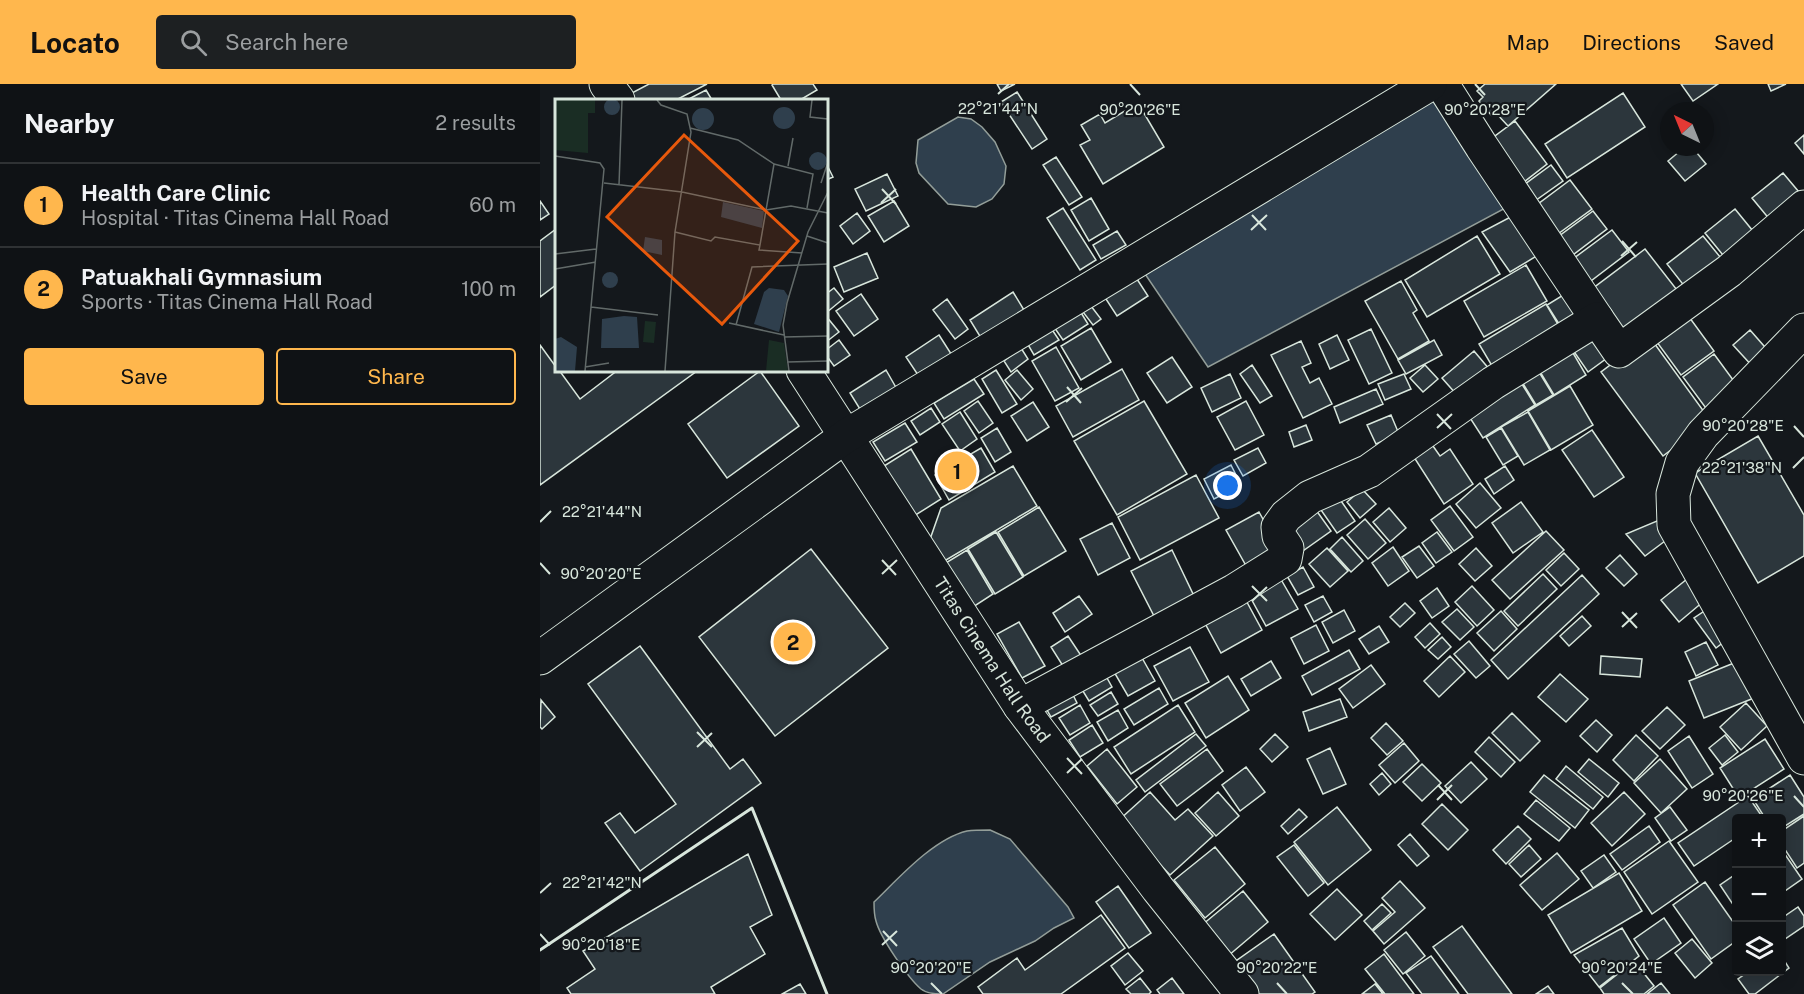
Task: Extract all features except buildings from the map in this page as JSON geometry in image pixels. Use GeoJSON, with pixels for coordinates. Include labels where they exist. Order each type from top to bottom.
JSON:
{"type":"FeatureCollection","features":[{"type":"Feature","properties":{"kind":"street"},"geometry":{"type":"LineString","coordinates":[[606,84],[617,99]]}},
{"type":"Feature","properties":{"kind":"street"},"geometry":{"type":"LineString","coordinates":[[540,658],[846,436],[1430,84]]}},
{"type":"Feature","properties":{"kind":"street"},"geometry":{"type":"LineString","coordinates":[[1442,84],[1619,351],[1729,271],[1804,207]]}},
{"type":"Feature","properties":{"kind":"street"},"geometry":{"type":"LineString","coordinates":[[1020,706],[1234,591],[1285,559],[1287,548],[1279,536],[1278,527],[1286,516],[1310,498],[1368,471],[1493,383],[1598,319]]}},
{"type":"Feature","properties":{"kind":"street"},"geometry":{"type":"LineString","coordinates":[[1804,330],[1703,434],[1682,462],[1673,494],[1674,525],[1804,758]]}},
{"type":"Feature","properties":{"kind":"street","name":"Titas Cinema Hall Road"},"geometry":{"type":"LineString","coordinates":[[804,372],[1020,706],[1158,889],[1242,994]]}},
{"type":"Feature","properties":{"kind":"water"},"geometry":{"type":"Polygon","coordinates":[[[1435,93],[1511,205],[1208,367],[1141,268],[1435,93]]]}},
{"type":"Feature","properties":{"kind":"water"},"geometry":{"type":"Polygon","coordinates":[[[958,117],[971,119],[982,127],[995,142],[1006,166],[1004,184],[992,199],[976,207],[948,204],[919,173],[916,163],[918,140],[958,117]]]}},
{"type":"Feature","properties":{"kind":"water"},"geometry":{"type":"Polygon","coordinates":[[[990,830],[1010,839],[1068,907],[1074,918],[1035,941],[990,962],[943,994],[921,989],[895,957],[883,937],[875,919],[874,902],[917,861],[942,842],[967,831],[990,830]]]}},
{"type":"Feature","properties":{"kind":"wall"},"geometry":{"type":"LineString","coordinates":[[540,950],[752,808],[827,994]]}},
{"type":"Feature","properties":{"kind":"place","name":"Health Care Clinic"},"geometry":{"type":"Point","coordinates":[957,471]}},
{"type":"Feature","properties":{"kind":"place","name":"Patuakhali Gymnasium"},"geometry":{"type":"Point","coordinates":[793,642]}}]}
